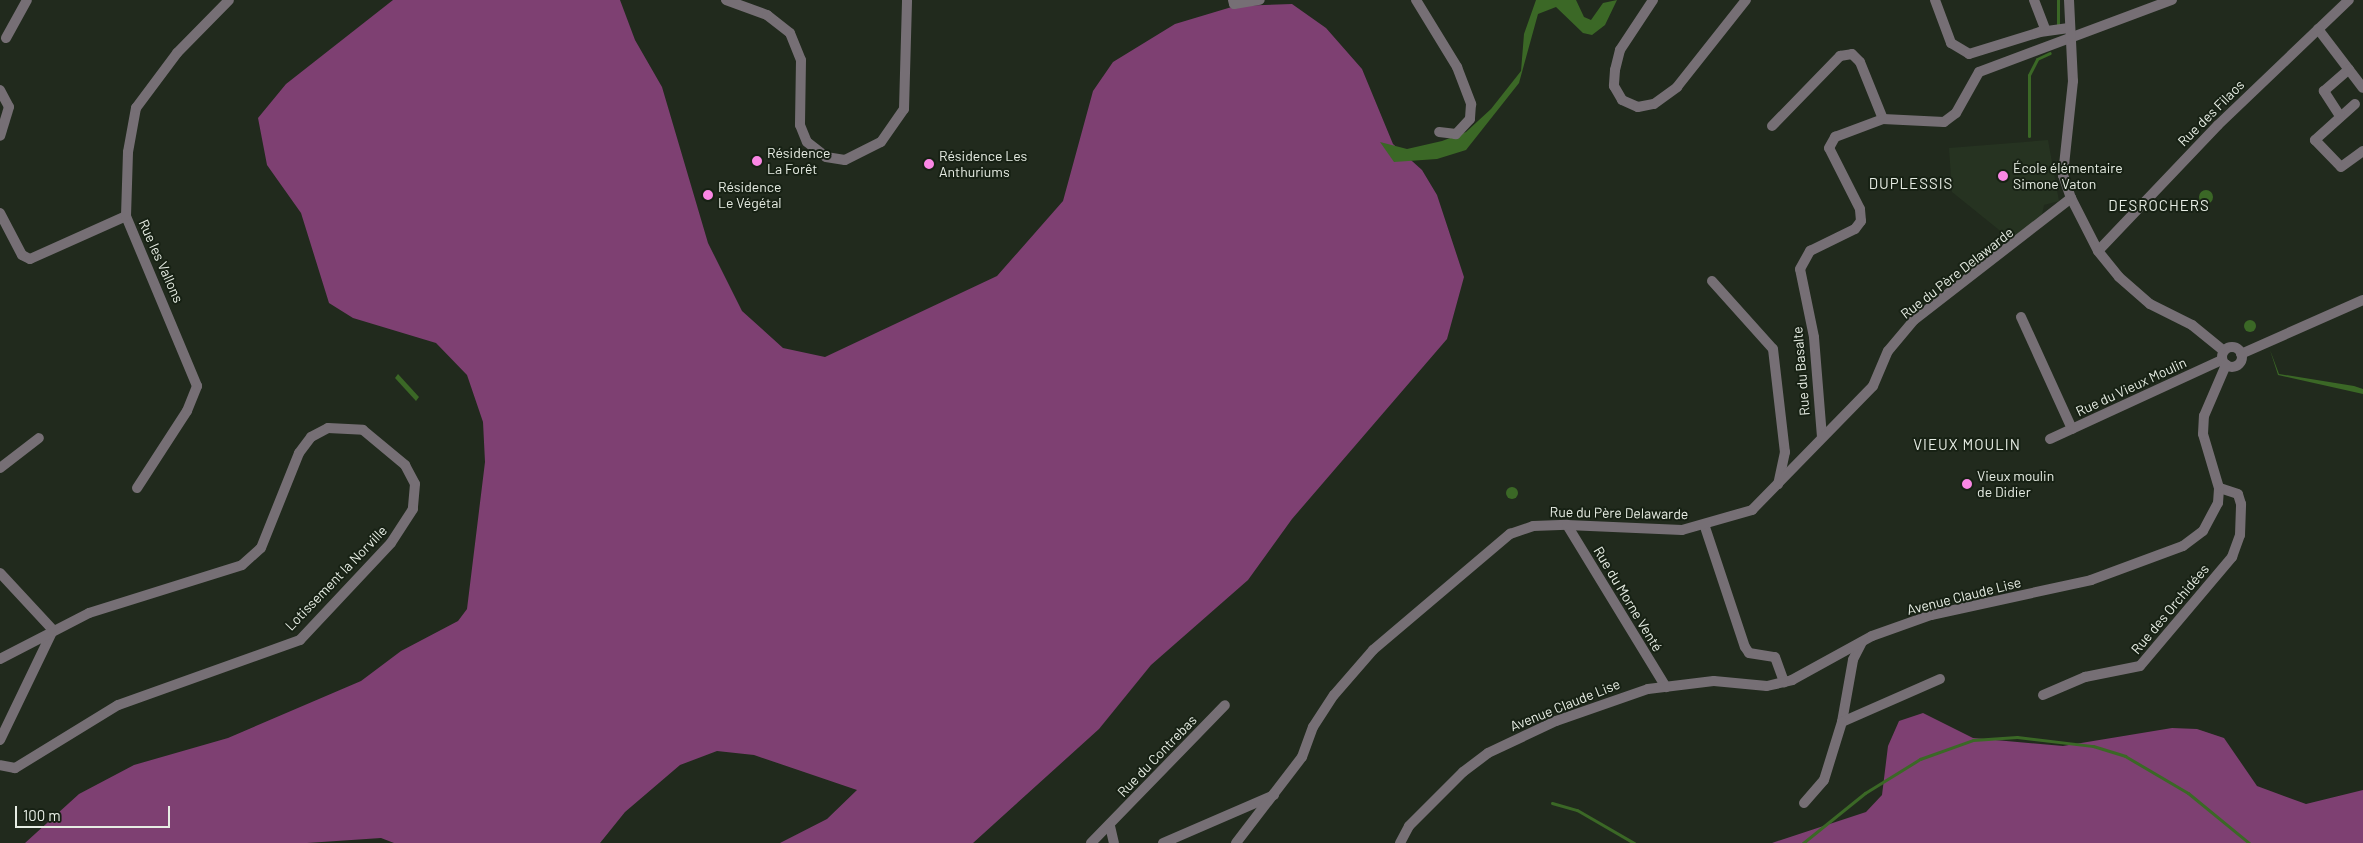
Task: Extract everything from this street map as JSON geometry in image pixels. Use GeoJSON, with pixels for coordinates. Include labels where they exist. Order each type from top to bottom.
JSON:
{"type":"FeatureCollection","features":[{"type":"Feature","properties":{"kind":"street"},"geometry":{"type":"LineString","coordinates":[[6,38],[27,0]]}},
{"type":"Feature","properties":{"kind":"street","name":"Rue les Vallons"},"geometry":{"type":"LineString","coordinates":[[137,488],[187,411],[197,386],[126,216],[128,152],[136,108],[178,53],[229,0]]}},
{"type":"Feature","properties":{"kind":"street"},"geometry":{"type":"LineString","coordinates":[[726,0],[767,15],[790,33],[801,60],[800,125],[814,151],[839,160],[858,158],[881,142],[904,109],[907,0]]}},
{"type":"Feature","properties":{"kind":"street"},"geometry":{"type":"LineString","coordinates":[[1234,2],[1260,0]]}},
{"type":"Feature","properties":{"kind":"street"},"geometry":{"type":"LineString","coordinates":[[1416,0],[1457,67],[1471,104],[1470,120],[1456,134],[1439,132]]}},
{"type":"Feature","properties":{"kind":"street"},"geometry":{"type":"LineString","coordinates":[[1653,0],[1620,50],[1615,70],[1614,86],[1622,100],[1638,107],[1654,104],[1677,87],[1746,0]]}},
{"type":"Feature","properties":{"kind":"street"},"geometry":{"type":"LineString","coordinates":[[1935,0],[1951,43],[1960,52],[1976,53],[2046,31],[2069,28]]}},
{"type":"Feature","properties":{"kind":"street"},"geometry":{"type":"LineString","coordinates":[[2034,0],[2046,31]]}},
{"type":"Feature","properties":{"kind":"street"},"geometry":{"type":"LineString","coordinates":[[2069,0],[2072,105],[2063,175],[2071,198],[2098,251],[2150,304],[2192,325],[2224,359],[2235,348],[2241,354],[2363,300]]}},
{"type":"Feature","properties":{"kind":"street","name":"Rue du Basalte"},"geometry":{"type":"LineString","coordinates":[[1822,437],[1814,337],[1800,269],[1810,251],[1855,229],[1861,221],[1860,209],[1829,148],[1834,137],[1883,119],[1944,122],[1956,113],[1979,72],[2069,42],[2172,0]]}},
{"type":"Feature","properties":{"kind":"street","name":"Rue des Filaos"},"geometry":{"type":"LineString","coordinates":[[2098,251],[2218,124],[2348,0]]}},
{"type":"Feature","properties":{"kind":"street"},"geometry":{"type":"LineString","coordinates":[[2318,29],[2363,88]]}},
{"type":"Feature","properties":{"kind":"street"},"geometry":{"type":"LineString","coordinates":[[1772,126],[1840,56],[1852,54],[1860,62],[1883,119]]}},
{"type":"Feature","properties":{"kind":"street"},"geometry":{"type":"LineString","coordinates":[[2340,116],[2324,91],[2349,69]]}},
{"type":"Feature","properties":{"kind":"street"},"geometry":{"type":"LineString","coordinates":[[0,90],[10,107],[0,136]]}},
{"type":"Feature","properties":{"kind":"street"},"geometry":{"type":"LineString","coordinates":[[2355,104],[2315,140],[2342,167],[2363,151]]}},
{"type":"Feature","properties":{"kind":"street","name":"Rue du Père Delawarde"},"geometry":{"type":"LineString","coordinates":[[1236,843],[1302,757],[1318,719],[1373,650],[1510,534],[1533,526],[1567,525],[1682,530],[1705,527],[1752,510],[1778,486],[1822,437],[1873,386],[1888,351],[1914,320],[2071,198]]}},
{"type":"Feature","properties":{"kind":"street"},"geometry":{"type":"LineString","coordinates":[[0,213],[22,255],[30,259],[126,216]]}},
{"type":"Feature","properties":{"kind":"street"},"geometry":{"type":"LineString","coordinates":[[1712,281],[1767,337],[1775,355],[1784,452],[1778,486]]}},
{"type":"Feature","properties":{"kind":"street"},"geometry":{"type":"LineString","coordinates":[[2021,317],[2072,430]]}},
{"type":"Feature","properties":{"kind":"street","name":"Rue du Vieux Moulin"},"geometry":{"type":"LineString","coordinates":[[2050,439],[2224,359],[2239,363],[2241,354]]}},
{"type":"Feature","properties":{"kind":"street","name":"Avenue Claude Lise"},"geometry":{"type":"LineString","coordinates":[[1400,843],[1436,796],[1488,753],[1623,695],[1714,680],[1766,686],[1784,682],[1862,642],[1938,614],[2091,580],[2183,546],[2210,519],[2219,488],[2204,425],[2224,359]]}},
{"type":"Feature","properties":{"kind":"street","name":"Lotissement la Norville"},"geometry":{"type":"LineString","coordinates":[[0,659],[89,613],[242,565],[261,548],[299,453],[311,437],[328,428],[363,430],[405,464],[414,484],[413,509],[391,543],[300,640],[118,705],[15,768],[0,765]]}},
{"type":"Feature","properties":{"kind":"street"},"geometry":{"type":"LineString","coordinates":[[0,468],[39,438]]}},
{"type":"Feature","properties":{"kind":"street","name":"Rue des Orchidées"},"geometry":{"type":"LineString","coordinates":[[2043,695],[2084,677],[2140,666],[2232,557],[2240,535],[2242,504],[2238,494],[2219,488]]}},
{"type":"Feature","properties":{"kind":"street","name":"Rue du Morne Venté"},"geometry":{"type":"LineString","coordinates":[[1567,525],[1666,687]]}},
{"type":"Feature","properties":{"kind":"street"},"geometry":{"type":"LineString","coordinates":[[1705,527],[1749,654],[1770,653],[1784,682]]}},
{"type":"Feature","properties":{"kind":"street"},"geometry":{"type":"LineString","coordinates":[[0,572],[53,630],[0,740]]}},
{"type":"Feature","properties":{"kind":"street"},"geometry":{"type":"LineString","coordinates":[[1804,803],[1824,780],[1842,722],[1853,660],[1862,642]]}},
{"type":"Feature","properties":{"kind":"street"},"geometry":{"type":"LineString","coordinates":[[1842,722],[1940,679]]}},
{"type":"Feature","properties":{"kind":"street","name":"Rue du Contrebas"},"geometry":{"type":"LineString","coordinates":[[1091,843],[1110,826],[1225,705]]}},
{"type":"Feature","properties":{"kind":"street"},"geometry":{"type":"LineString","coordinates":[[1163,843],[1275,794]]}},
{"type":"Feature","properties":{"kind":"street"},"geometry":{"type":"LineString","coordinates":[[1110,826],[1114,843]]}},
{"type":"Feature","properties":{"kind":"shaded area"},"geometry":{"type":"Polygon","coordinates":[[[393,0],[620,0],[635,40],[662,87],[708,243],[742,311],[783,348],[825,357],[997,276],[1063,201],[1093,91],[1113,62],[1175,24],[1235,6],[1292,4],[1326,28],[1362,69],[1393,144],[1422,170],[1437,195],[1464,277],[1447,339],[1292,519],[1248,580],[1151,665],[1099,729],[973,843],[780,843],[827,819],[857,790],[754,755],[717,751],[680,765],[625,812],[600,843],[394,843],[381,838],[307,843],[25,843],[79,794],[134,765],[228,738],[361,681],[401,651],[458,621],[467,609],[485,462],[483,422],[467,375],[436,343],[353,318],[329,303],[301,213],[267,165],[258,118],[286,84],[393,0]]]}},
{"type":"Feature","properties":{"kind":"shaded area"},"geometry":{"type":"Polygon","coordinates":[[[1536,0],[1576,0],[1584,17],[1591,20],[1603,3],[1617,0],[1605,25],[1592,35],[1583,33],[1556,7],[1538,14],[1519,83],[1466,150],[1437,159],[1394,162],[1380,142],[1407,149],[1442,141],[1466,132],[1491,109],[1521,71],[1524,34],[1536,0]]]}},
{"type":"Feature","properties":{"kind":"shaded area","name":"École élémentaire Simone Vaton"},"geometry":{"type":"Polygon","coordinates":[[[2048,140],[2059,201],[2044,205],[2042,215],[2014,242],[1952,192],[1949,148],[2048,140]]]}},
{"type":"Feature","properties":{"kind":"shaded area"},"geometry":{"type":"Polygon","coordinates":[[[2203,190],[2209,190],[2213,197],[2209,204],[2203,204],[2199,200],[2199,194],[2203,190]]]}},
{"type":"Feature","properties":{"kind":"shaded area"},"geometry":{"type":"Polygon","coordinates":[[[2248,320],[2252,320],[2256,326],[2252,332],[2248,332],[2244,328],[2244,324],[2248,320]]]}},
{"type":"Feature","properties":{"kind":"shaded area"},"geometry":{"type":"Polygon","coordinates":[[[2270,350],[2279,374],[2354,386],[2363,389],[2363,394],[2278,375],[2270,350]]]}},
{"type":"Feature","properties":{"kind":"shaded area"},"geometry":{"type":"Polygon","coordinates":[[[398,374],[419,397],[416,401],[395,378],[398,374]]]}},
{"type":"Feature","properties":{"kind":"shaded area"},"geometry":{"type":"Polygon","coordinates":[[[1514,487],[1517,488],[1517,498],[1510,499],[1507,498],[1506,491],[1507,488],[1514,487]]]}},
{"type":"Feature","properties":{"kind":"shaded area"},"geometry":{"type":"Polygon","coordinates":[[[1923,713],[1973,738],[2063,746],[2172,728],[2197,729],[2224,738],[2257,786],[2306,804],[2363,790],[2363,843],[1772,843],[1866,812],[1882,795],[1888,746],[1899,721],[1923,713]]]}},
{"type":"Feature","properties":{"kind":"waterway"},"geometry":{"type":"LineString","coordinates":[[2058,0],[2058,25]]}},
{"type":"Feature","properties":{"kind":"waterway"},"geometry":{"type":"LineString","coordinates":[[2029,136],[2029,75],[2037,59],[2050,53]]}},
{"type":"Feature","properties":{"kind":"waterway"},"geometry":{"type":"LineString","coordinates":[[1803,843],[1865,793],[1920,759],[1973,740],[2017,737],[2093,746],[2125,756],[2188,793],[2249,843]]}},
{"type":"Feature","properties":{"kind":"waterway"},"geometry":{"type":"LineString","coordinates":[[1552,803],[1577,810],[1634,843]]}},
{"type":"Feature","properties":{"kind":"place","name":"Résidence La Forêt"},"geometry":{"type":"Point","coordinates":[757,161]}},
{"type":"Feature","properties":{"kind":"place","name":"Résidence Les Anthuriums"},"geometry":{"type":"Point","coordinates":[929,164]}},
{"type":"Feature","properties":{"kind":"place","name":"École élémentaire Simone Vaton"},"geometry":{"type":"Point","coordinates":[2003,176]}},
{"type":"Feature","properties":{"kind":"place","name":"Résidence Le Végétal"},"geometry":{"type":"Point","coordinates":[708,195]}},
{"type":"Feature","properties":{"kind":"place","name":"Vieux moulin de Didier"},"geometry":{"type":"Point","coordinates":[1967,484]}},
{"type":"Feature","properties":{"kind":"district","name":"DUPLESSIS"},"geometry":{"type":"Point","coordinates":[1911,184]}},
{"type":"Feature","properties":{"kind":"district","name":"DESROCHERS"},"geometry":{"type":"Point","coordinates":[2159,206]}},
{"type":"Feature","properties":{"kind":"district","name":"VIEUX MOULIN"},"geometry":{"type":"Point","coordinates":[1967,445]}}]}
